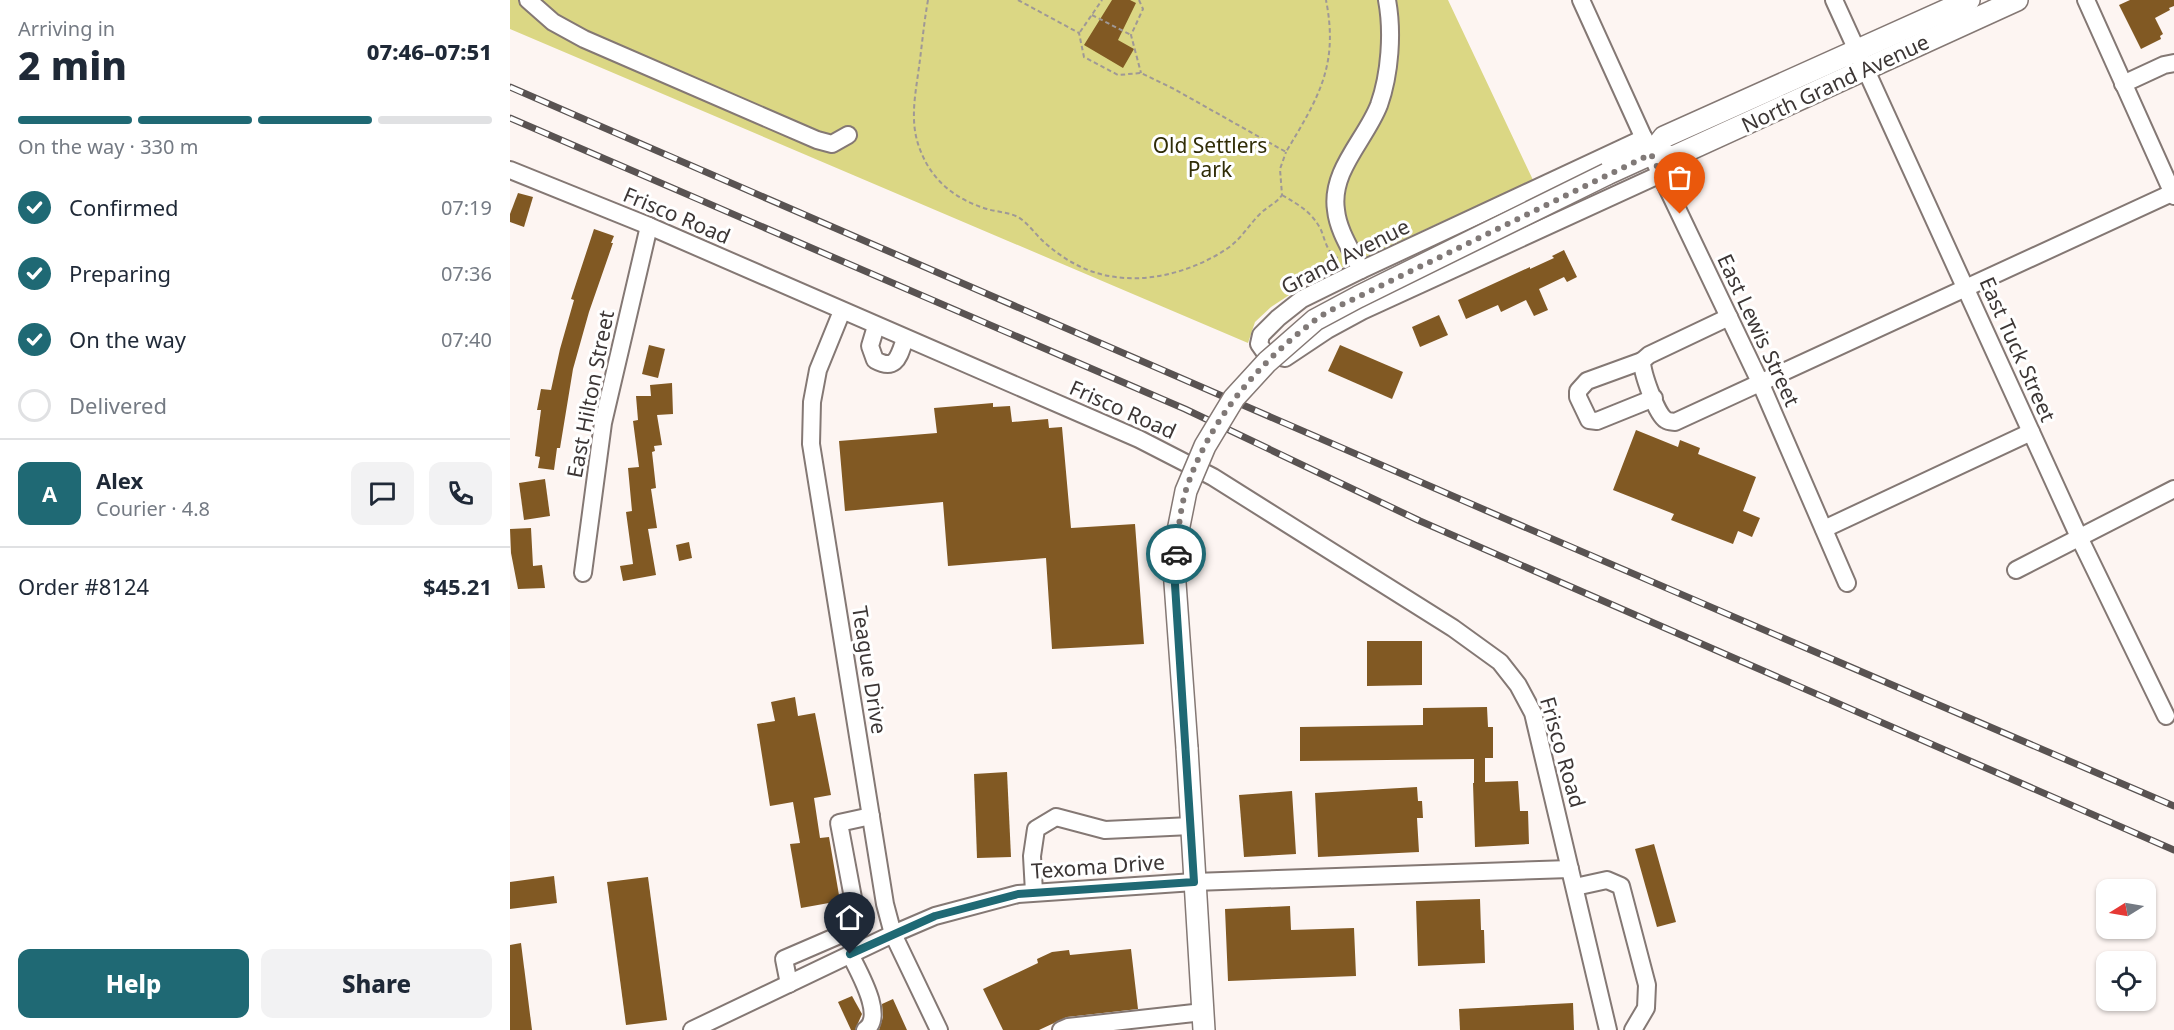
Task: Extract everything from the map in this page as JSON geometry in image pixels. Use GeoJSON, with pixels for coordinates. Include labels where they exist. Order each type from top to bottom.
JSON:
{"type":"FeatureCollection","features":[{"type":"Feature","properties":{"kind":"main road","name":"North Grand Avenue"},"geometry":{"type":"LineString","coordinates":[[1203,1021],[1174,569],[1178,531],[1186,491],[1201,455],[1234,398],[1267,362],[1315,320],[1607,174],[1648,146],[1673,157],[1862,60],[1969,0]]}},
{"type":"Feature","properties":{"kind":"main road","name":"North Grand Avenue"},"geometry":{"type":"LineString","coordinates":[[1862,60],[2017,0]]}},
{"type":"Feature","properties":{"kind":"street"},"geometry":{"type":"LineString","coordinates":[[528,0],[553,22],[584,39],[817,140],[832,144],[848,135]]}},
{"type":"Feature","properties":{"kind":"street"},"geometry":{"type":"LineString","coordinates":[[1361,270],[1338,218],[1336,191],[1340,177],[1378,105],[1384,86],[1389,35],[1387,0]]}},
{"type":"Feature","properties":{"kind":"street","name":"East Lewis Street"},"geometry":{"type":"LineString","coordinates":[[1581,0],[1660,174],[1760,382],[1847,583]]}},
{"type":"Feature","properties":{"kind":"street","name":"East Tuck Street"},"geometry":{"type":"LineString","coordinates":[[1834,0],[2079,537],[2166,716]]}},
{"type":"Feature","properties":{"kind":"street"},"geometry":{"type":"LineString","coordinates":[[1642,361],[1642,369],[1660,414],[1666,420],[1675,422],[2173,194],[2086,0]]}},
{"type":"Feature","properties":{"kind":"street"},"geometry":{"type":"LineString","coordinates":[[2123,84],[2164,65],[2174,63]]}},
{"type":"Feature","properties":{"kind":"street","name":"Grand Avenue"},"geometry":{"type":"LineString","coordinates":[[1648,146],[1361,270],[1302,299],[1261,335],[1259,344],[1266,354],[1285,358],[1362,311],[1660,174]]}},
{"type":"Feature","properties":{"kind":"street","name":"Frisco Road"},"geometry":{"type":"LineString","coordinates":[[510,170],[649,226],[1139,439],[1213,477],[1453,628],[1500,662],[1518,685],[1533,713],[1608,1030]]}},
{"type":"Feature","properties":{"kind":"street","name":"East Hilton Street"},"geometry":{"type":"LineString","coordinates":[[583,573],[603,423],[649,226]]}},
{"type":"Feature","properties":{"kind":"street","name":"Teague Drive"},"geometry":{"type":"LineString","coordinates":[[842,311],[818,370],[812,402],[811,444],[885,904],[893,934],[939,1030]]}},
{"type":"Feature","properties":{"kind":"street"},"geometry":{"type":"LineString","coordinates":[[1654,398],[1597,421],[1589,420],[1578,398],[1578,390],[1587,381],[1642,361],[1649,355],[1729,317]]}},
{"type":"Feature","properties":{"kind":"street"},"geometry":{"type":"LineString","coordinates":[[876,326],[870,346],[875,360],[883,364],[896,361],[905,339]]}},
{"type":"Feature","properties":{"kind":"street"},"geometry":{"type":"LineString","coordinates":[[1824,529],[2031,432]]}},
{"type":"Feature","properties":{"kind":"street"},"geometry":{"type":"LineString","coordinates":[[2016,570],[2174,489]]}},
{"type":"Feature","properties":{"kind":"street"},"geometry":{"type":"LineString","coordinates":[[789,984],[784,959],[842,934],[851,928],[854,922],[855,914],[839,823],[871,816]]}},
{"type":"Feature","properties":{"kind":"street"},"geometry":{"type":"LineString","coordinates":[[1034,892],[1032,856],[1036,829],[1056,817],[1105,830],[1191,826]]}},
{"type":"Feature","properties":{"kind":"street","name":"Texoma Drive"},"geometry":{"type":"LineString","coordinates":[[692,1030],[935,916],[988,901],[1034,892],[1194,882],[1570,870]]}},
{"type":"Feature","properties":{"kind":"street"},"geometry":{"type":"LineString","coordinates":[[1575,887],[1607,880],[1621,886],[1647,985],[1646,1008],[1633,1030]]}},
{"type":"Feature","properties":{"kind":"street"},"geometry":{"type":"LineString","coordinates":[[850,954],[868,991],[874,1017],[870,1027],[865,1030]]}},
{"type":"Feature","properties":{"kind":"street"},"geometry":{"type":"LineString","coordinates":[[1061,1030],[1068,1026],[1203,1021]]}},
{"type":"Feature","properties":{"kind":"path"},"geometry":{"type":"LineString","coordinates":[[928,0],[913,114],[916,140],[924,160],[940,182],[960,198],[975,205],[1020,218],[1062,257],[1079,267],[1114,277],[1136,279],[1189,269],[1228,247],[1246,232],[1265,208],[1277,203],[1282,195],[1280,169],[1286,152],[1313,106],[1325,77],[1330,46],[1326,0]]}},
{"type":"Feature","properties":{"kind":"path"},"geometry":{"type":"LineString","coordinates":[[1018,0],[1079,33]]}},
{"type":"Feature","properties":{"kind":"path"},"geometry":{"type":"LineString","coordinates":[[1102,0],[1079,33],[1084,57],[1118,75],[1141,73],[1286,152]]}},
{"type":"Feature","properties":{"kind":"path"},"geometry":{"type":"LineString","coordinates":[[1139,0],[1143,9],[1131,35],[1141,73]]}},
{"type":"Feature","properties":{"kind":"path"},"geometry":{"type":"LineString","coordinates":[[1092,15],[1131,35]]}},
{"type":"Feature","properties":{"kind":"path"},"geometry":{"type":"LineString","coordinates":[[1282,195],[1308,211],[1314,218],[1333,256],[1338,258],[1354,254]]}},
{"type":"Feature","properties":{"kind":"green space","name":"Old Settlers Park"},"geometry":{"type":"Polygon","coordinates":[[[510,0],[1448,0],[1533,180],[1306,284],[1271,307],[1255,322],[1248,343],[510,29],[510,0]]]}},
{"type":"Feature","properties":{"kind":"building"},"geometry":{"type":"Polygon","coordinates":[[[1112,0],[1130,0],[1136,3],[1118,40],[1134,49],[1123,68],[1084,45],[1112,0]]]}},
{"type":"Feature","properties":{"kind":"building"},"geometry":{"type":"Polygon","coordinates":[[[2130,0],[2174,0],[2174,6],[2169,8],[2170,10],[2155,18],[2163,34],[2160,36],[2161,39],[2141,49],[2119,5],[2130,0]]]}},
{"type":"Feature","properties":{"kind":"building"},"geometry":{"type":"Polygon","coordinates":[[[518,193],[533,197],[524,227],[510,222],[510,214],[518,193]]]}},
{"type":"Feature","properties":{"kind":"building"},"geometry":{"type":"Polygon","coordinates":[[[594,229],[614,236],[611,243],[613,243],[589,312],[573,369],[560,448],[557,448],[554,470],[538,468],[540,457],[535,456],[541,410],[537,410],[541,389],[551,390],[574,300],[571,299],[594,229]]]}},
{"type":"Feature","properties":{"kind":"building"},"geometry":{"type":"Polygon","coordinates":[[[1564,250],[1577,277],[1567,282],[1564,277],[1539,289],[1548,310],[1534,316],[1526,300],[1501,312],[1498,305],[1466,319],[1458,300],[1554,258],[1552,256],[1564,250]]]}},
{"type":"Feature","properties":{"kind":"building"},"geometry":{"type":"Polygon","coordinates":[[[1439,315],[1448,335],[1420,347],[1412,327],[1439,315]]]}},
{"type":"Feature","properties":{"kind":"building"},"geometry":{"type":"Polygon","coordinates":[[[649,345],[665,349],[658,378],[642,374],[649,345]]]}},
{"type":"Feature","properties":{"kind":"building"},"geometry":{"type":"Polygon","coordinates":[[[1340,345],[1403,372],[1392,399],[1328,371],[1340,345]]]}},
{"type":"Feature","properties":{"kind":"building"},"geometry":{"type":"Polygon","coordinates":[[[672,383],[673,414],[657,415],[662,445],[654,446],[655,451],[652,452],[656,488],[651,489],[657,528],[648,529],[656,575],[623,581],[620,566],[633,564],[626,512],[632,511],[628,468],[639,467],[633,421],[638,420],[636,396],[651,396],[650,385],[672,383]]]}},
{"type":"Feature","properties":{"kind":"building"},"geometry":{"type":"Polygon","coordinates":[[[993,403],[993,407],[1010,406],[1012,422],[1048,419],[1049,428],[1062,427],[1071,528],[1135,524],[1144,644],[1052,649],[1046,558],[948,566],[943,502],[845,511],[839,441],[937,433],[934,408],[993,403]]]}},
{"type":"Feature","properties":{"kind":"building"},"geometry":{"type":"Polygon","coordinates":[[[1636,430],[1678,447],[1680,440],[1700,448],[1698,454],[1756,477],[1743,511],[1760,518],[1752,537],[1738,531],[1733,544],[1671,520],[1674,514],[1613,490],[1636,430]]]}},
{"type":"Feature","properties":{"kind":"building"},"geometry":{"type":"Polygon","coordinates":[[[545,479],[550,516],[524,520],[519,483],[545,479]]]}},
{"type":"Feature","properties":{"kind":"building"},"geometry":{"type":"Polygon","coordinates":[[[531,528],[533,566],[542,565],[545,588],[518,589],[511,553],[510,529],[531,528]]]}},
{"type":"Feature","properties":{"kind":"building"},"geometry":{"type":"Polygon","coordinates":[[[689,542],[692,558],[679,561],[676,545],[689,542]]]}},
{"type":"Feature","properties":{"kind":"building"},"geometry":{"type":"Polygon","coordinates":[[[1367,641],[1422,641],[1422,685],[1367,686],[1367,641]]]}},
{"type":"Feature","properties":{"kind":"building"},"geometry":{"type":"Polygon","coordinates":[[[795,697],[798,716],[815,713],[831,795],[814,798],[820,838],[829,837],[840,901],[801,908],[790,844],[800,843],[793,802],[770,806],[757,724],[775,721],[771,702],[795,697]]]}},
{"type":"Feature","properties":{"kind":"building"},"geometry":{"type":"Polygon","coordinates":[[[1487,707],[1488,727],[1493,727],[1493,758],[1485,758],[1485,782],[1518,781],[1520,811],[1528,811],[1529,844],[1475,847],[1474,759],[1300,761],[1300,727],[1423,725],[1423,708],[1487,707]]]}},
{"type":"Feature","properties":{"kind":"building"},"geometry":{"type":"Polygon","coordinates":[[[1007,772],[1011,857],[977,858],[974,774],[1007,772]]]}},
{"type":"Feature","properties":{"kind":"building"},"geometry":{"type":"Polygon","coordinates":[[[1417,787],[1418,801],[1422,801],[1423,818],[1417,818],[1419,852],[1318,857],[1315,793],[1417,787]]]}},
{"type":"Feature","properties":{"kind":"building"},"geometry":{"type":"Polygon","coordinates":[[[1292,791],[1296,854],[1244,857],[1239,795],[1292,791]]]}},
{"type":"Feature","properties":{"kind":"building"},"geometry":{"type":"Polygon","coordinates":[[[1654,844],[1676,922],[1657,927],[1635,849],[1654,844]]]}},
{"type":"Feature","properties":{"kind":"building"},"geometry":{"type":"Polygon","coordinates":[[[554,876],[557,903],[510,909],[510,882],[554,876]]]}},
{"type":"Feature","properties":{"kind":"building"},"geometry":{"type":"Polygon","coordinates":[[[648,877],[667,1020],[626,1025],[607,882],[648,877]]]}},
{"type":"Feature","properties":{"kind":"building"},"geometry":{"type":"Polygon","coordinates":[[[1480,899],[1485,963],[1418,966],[1416,901],[1480,899]]]}},
{"type":"Feature","properties":{"kind":"building"},"geometry":{"type":"Polygon","coordinates":[[[1290,906],[1291,930],[1354,928],[1356,976],[1228,981],[1225,909],[1290,906]]]}},
{"type":"Feature","properties":{"kind":"building"},"geometry":{"type":"Polygon","coordinates":[[[521,943],[532,1030],[510,1030],[510,945],[521,943]]]}},
{"type":"Feature","properties":{"kind":"building"},"geometry":{"type":"Polygon","coordinates":[[[1131,949],[1138,1009],[1067,1017],[1039,1030],[1003,1030],[983,989],[1038,963],[1037,959],[1052,952],[1069,950],[1070,955],[1131,949]]]}},
{"type":"Feature","properties":{"kind":"building"},"geometry":{"type":"Polygon","coordinates":[[[852,996],[862,1014],[855,1030],[851,1030],[838,1002],[852,996]]]}},
{"type":"Feature","properties":{"kind":"building"},"geometry":{"type":"Polygon","coordinates":[[[893,999],[907,1030],[879,1030],[883,1017],[882,1004],[893,999]]]}},
{"type":"Feature","properties":{"kind":"building"},"geometry":{"type":"Polygon","coordinates":[[[1573,1003],[1574,1030],[1460,1030],[1459,1009],[1573,1003]]]}},
{"type":"Feature","properties":{"kind":"railway"},"geometry":{"type":"LineString","coordinates":[[510,87],[2174,806]]}},
{"type":"Feature","properties":{"kind":"railway"},"geometry":{"type":"LineString","coordinates":[[510,118],[1185,409],[1420,521],[2174,850]]}},
{"type":"Feature","properties":{"kind":"way so far"},"geometry":{"type":"LineString","coordinates":[[1176,554],[1186,491],[1205,446],[1234,398],[1267,362],[1315,320],[1651,154],[1680,214]]}},
{"type":"Feature","properties":{"kind":"route"},"geometry":{"type":"LineString","coordinates":[[850,954],[935,916],[1018,894],[1050,890],[1194,882],[1174,569],[1176,554]]}}]}
